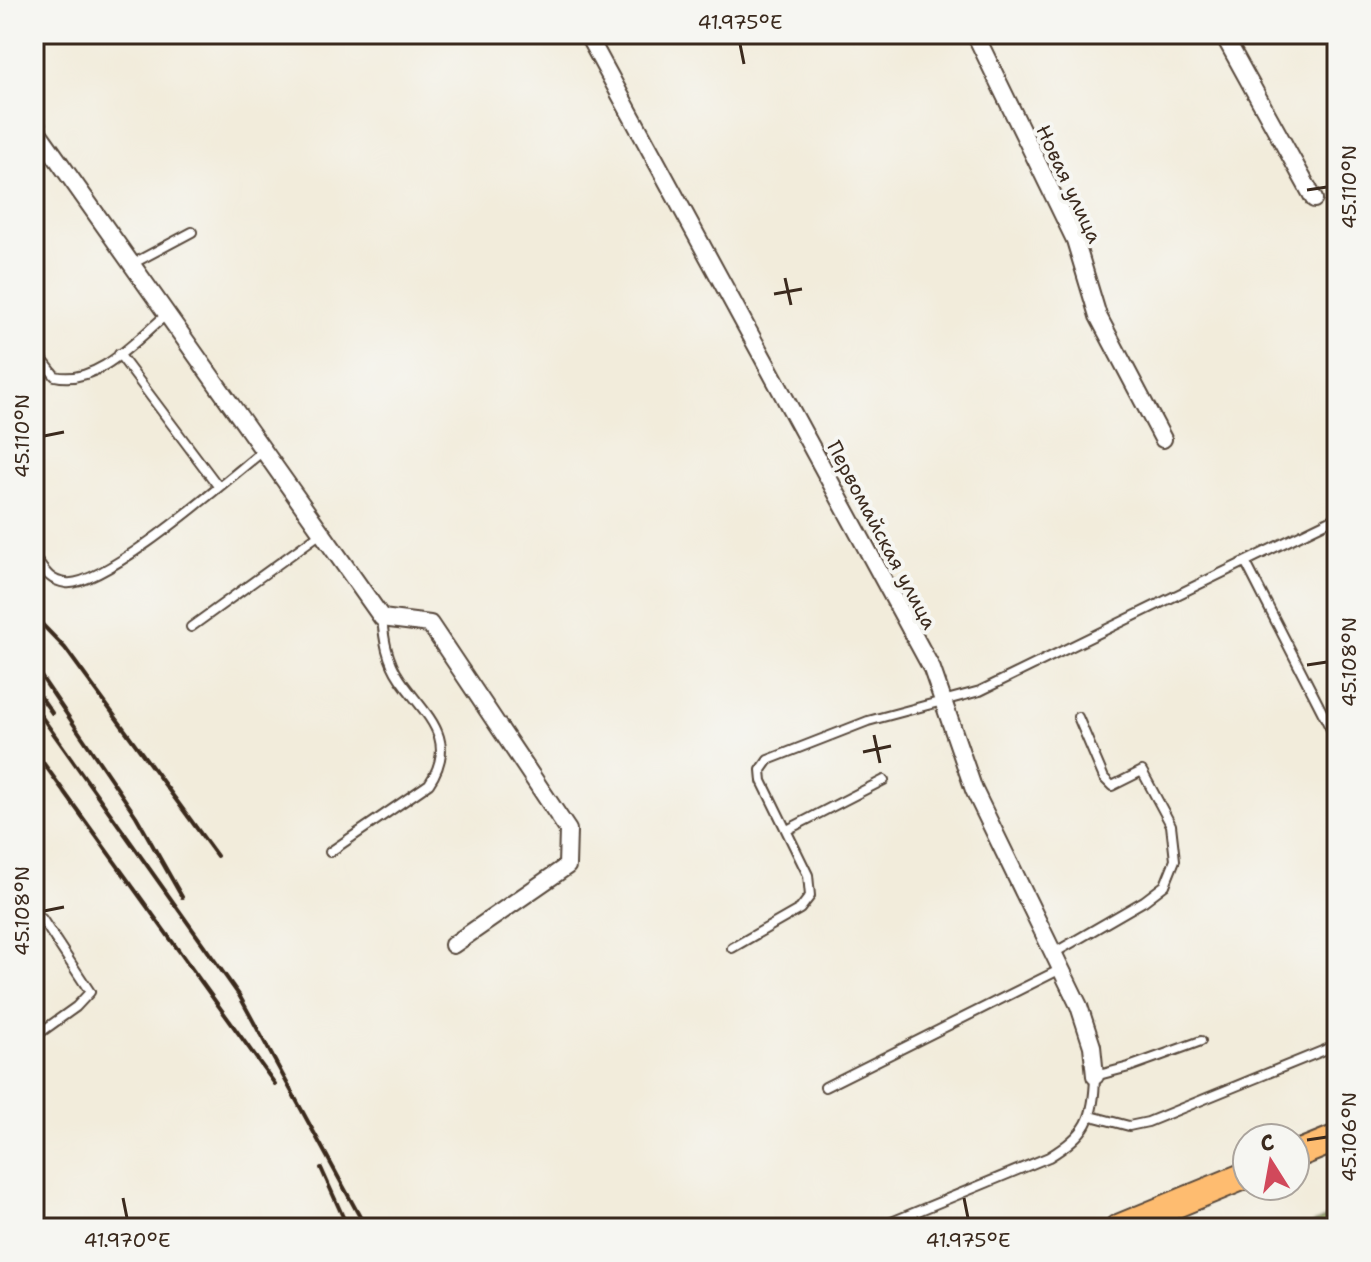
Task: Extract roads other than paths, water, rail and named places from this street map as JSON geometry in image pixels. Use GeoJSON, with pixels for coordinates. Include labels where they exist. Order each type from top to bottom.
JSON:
{"type":"FeatureCollection","features":[{"type":"Feature","properties":{"kind":"highway"},"geometry":{"type":"LineString","coordinates":[[1311,1149],[1337,1138]]}},
{"type":"Feature","properties":{"kind":"highway"},"geometry":{"type":"LineString","coordinates":[[1118,1228],[1231,1182]]}},
{"type":"Feature","properties":{"kind":"street","name":"Первомайская улица"},"geometry":{"type":"LineString","coordinates":[[587,34],[932,669],[974,790],[1083,1019],[1092,1046],[1095,1076]]}},
{"type":"Feature","properties":{"kind":"street","name":"Новая улица"},"geometry":{"type":"LineString","coordinates":[[975,34],[1075,240],[1098,316],[1163,439]]}},
{"type":"Feature","properties":{"kind":"street"},"geometry":{"type":"LineString","coordinates":[[1223,34],[1314,199]]}},
{"type":"Feature","properties":{"kind":"street"},"geometry":{"type":"LineString","coordinates":[[34,114],[38,132],[382,618],[430,624],[568,830],[567,866],[453,945]]}},
{"type":"Feature","properties":{"kind":"lane"},"geometry":{"type":"LineString","coordinates":[[132,264],[192,232]]}},
{"type":"Feature","properties":{"kind":"lane"},"geometry":{"type":"LineString","coordinates":[[34,349],[55,376],[67,379],[80,377],[119,354],[167,314]]}},
{"type":"Feature","properties":{"kind":"lane"},"geometry":{"type":"LineString","coordinates":[[119,354],[218,486]]}},
{"type":"Feature","properties":{"kind":"lane"},"geometry":{"type":"LineString","coordinates":[[34,557],[52,580],[70,584],[113,566],[264,451]]}},
{"type":"Feature","properties":{"kind":"lane"},"geometry":{"type":"LineString","coordinates":[[732,948],[800,909],[810,896],[808,875],[762,781],[761,770],[768,760],[868,721],[980,691],[1337,517]]}},
{"type":"Feature","properties":{"kind":"lane"},"geometry":{"type":"LineString","coordinates":[[191,627],[322,533]]}},
{"type":"Feature","properties":{"kind":"lane"},"geometry":{"type":"LineString","coordinates":[[1246,563],[1337,741]]}},
{"type":"Feature","properties":{"kind":"lane"},"geometry":{"type":"LineString","coordinates":[[330,852],[429,784],[437,773],[442,746],[430,714],[398,677],[385,647],[382,618]]}},
{"type":"Feature","properties":{"kind":"lane"},"geometry":{"type":"LineString","coordinates":[[1053,953],[1144,901],[1165,885],[1175,860],[1171,825],[1142,771],[1112,786],[1104,778],[1078,717]]}},
{"type":"Feature","properties":{"kind":"lane"},"geometry":{"type":"LineString","coordinates":[[787,830],[884,780]]}},
{"type":"Feature","properties":{"kind":"lane"},"geometry":{"type":"LineString","coordinates":[[34,914],[42,919],[90,992],[76,1007],[34,1037]]}},
{"type":"Feature","properties":{"kind":"lane"},"geometry":{"type":"LineString","coordinates":[[825,1087],[1061,969]]}},
{"type":"Feature","properties":{"kind":"lane"},"geometry":{"type":"LineString","coordinates":[[877,1228],[1049,1157],[1072,1143],[1091,1116],[1095,1076],[1201,1041]]}},
{"type":"Feature","properties":{"kind":"lane"},"geometry":{"type":"LineString","coordinates":[[1091,1116],[1113,1125],[1148,1122],[1337,1045]]}},
{"type":"Feature","properties":{"kind":"railway"},"geometry":{"type":"LineString","coordinates":[[34,616],[65,648],[217,856]]}},
{"type":"Feature","properties":{"kind":"railway"},"geometry":{"type":"LineString","coordinates":[[34,666],[136,816],[182,897]]}},
{"type":"Feature","properties":{"kind":"railway"},"geometry":{"type":"LineString","coordinates":[[34,687],[52,713]]}},
{"type":"Feature","properties":{"kind":"railway"},"geometry":{"type":"LineString","coordinates":[[34,706],[239,995],[366,1228]]}},
{"type":"Feature","properties":{"kind":"railway"},"geometry":{"type":"LineString","coordinates":[[34,750],[275,1084]]}},
{"type":"Feature","properties":{"kind":"railway"},"geometry":{"type":"LineString","coordinates":[[34,772],[41,782]]}},
{"type":"Feature","properties":{"kind":"railway"},"geometry":{"type":"LineString","coordinates":[[321,1168],[348,1228]]}}]}
